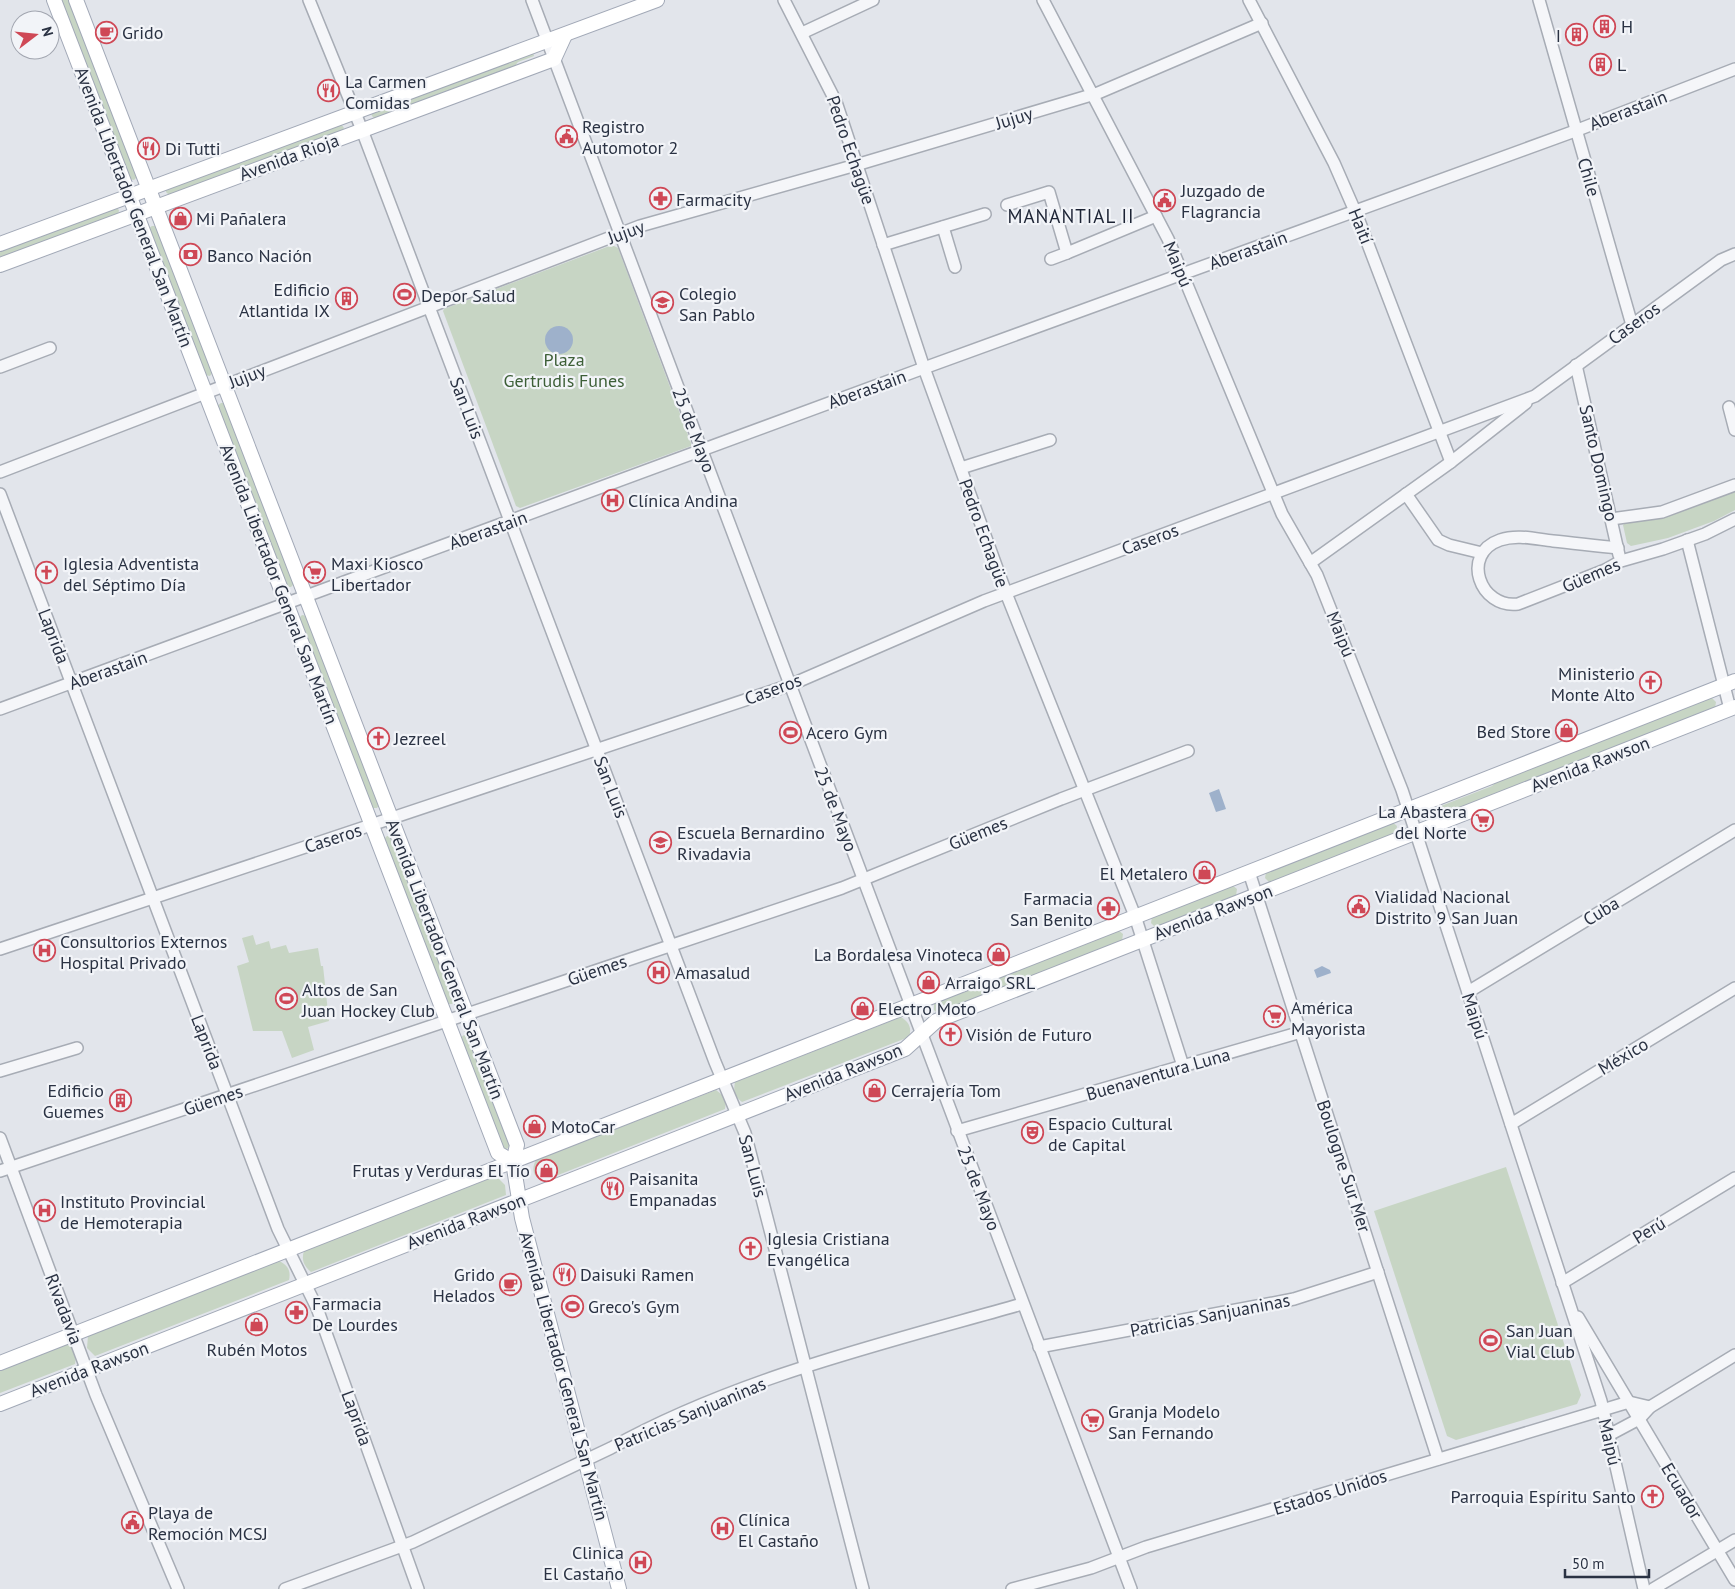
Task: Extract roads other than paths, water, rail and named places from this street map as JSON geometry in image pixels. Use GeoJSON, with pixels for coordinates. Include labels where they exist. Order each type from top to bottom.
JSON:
{"type":"FeatureCollection","features":[{"type":"Feature","properties":{"kind":"main road","name":"Avenida Libertador General San Martín"},"geometry":{"type":"LineString","coordinates":[[54,0],[498,1153],[513,1162]]}},
{"type":"Feature","properties":{"kind":"main road","name":"Avenida Libertador General San Martín"},"geometry":{"type":"LineString","coordinates":[[76,0],[517,1145],[513,1162],[522,1218],[619,1589]]}},
{"type":"Feature","properties":{"kind":"main road","name":"Avenida Rioja"},"geometry":{"type":"LineString","coordinates":[[0,244],[657,0]]}},
{"type":"Feature","properties":{"kind":"main road"},"geometry":{"type":"LineString","coordinates":[[554,59],[565,35]]}},
{"type":"Feature","properties":{"kind":"main road","name":"Avenida Rioja"},"geometry":{"type":"LineString","coordinates":[[0,266],[554,59]]}},
{"type":"Feature","properties":{"kind":"main road","name":"Avenida Rawson"},"geometry":{"type":"LineString","coordinates":[[0,1363],[1730,683]]}},
{"type":"Feature","properties":{"kind":"main road","name":"Avenida Rawson"},"geometry":{"type":"LineString","coordinates":[[0,1404],[904,1049],[936,1021],[1733,708]]}},
{"type":"Feature","properties":{"kind":"street","name":"San Luis"},"geometry":{"type":"LineString","coordinates":[[309,0],[355,111],[670,946],[722,1080],[738,1115],[747,1141],[863,1589]]}},
{"type":"Feature","properties":{"kind":"street","name":"25 de Mayo"},"geometry":{"type":"LineString","coordinates":[[532,0],[1130,1589]]}},
{"type":"Feature","properties":{"kind":"street","name":"Pedro Echagüe"},"geometry":{"type":"LineString","coordinates":[[784,0],[831,89],[924,368],[1006,593],[1143,940],[1183,1066]]}},
{"type":"Feature","properties":{"kind":"street"},"geometry":{"type":"LineString","coordinates":[[802,33],[873,0]]}},
{"type":"Feature","properties":{"kind":"street","name":"Maipú"},"geometry":{"type":"LineString","coordinates":[[1043,0],[1168,239],[1282,514],[1321,584],[1402,790],[1603,1410],[1644,1589]]}},
{"type":"Feature","properties":{"kind":"street","name":"Haití"},"geometry":{"type":"LineString","coordinates":[[1250,0],[1334,163],[1355,211],[1451,462]]}},
{"type":"Feature","properties":{"kind":"street","name":"Chile"},"geometry":{"type":"LineString","coordinates":[[1539,0],[1632,325]]}},
{"type":"Feature","properties":{"kind":"street","name":"Jujuy"},"geometry":{"type":"LineString","coordinates":[[0,472],[640,226],[856,165],[1092,95],[1262,23]]}},
{"type":"Feature","properties":{"kind":"street","name":"Aberastain"},"geometry":{"type":"LineString","coordinates":[[0,709],[924,368],[1575,131],[1735,69]]}},
{"type":"Feature","properties":{"kind":"street"},"geometry":{"type":"LineString","coordinates":[[1007,205],[1049,192],[1067,253]]}},
{"type":"Feature","properties":{"kind":"street"},"geometry":{"type":"LineString","coordinates":[[883,245],[985,214]]}},
{"type":"Feature","properties":{"kind":"street"},"geometry":{"type":"LineString","coordinates":[[1051,259],[1156,216]]}},
{"type":"Feature","properties":{"kind":"street"},"geometry":{"type":"LineString","coordinates":[[943,227],[955,267]]}},
{"type":"Feature","properties":{"kind":"street","name":"Caseros"},"geometry":{"type":"LineString","coordinates":[[1310,563],[1451,462],[1576,365],[1721,260],[1735,254]]}},
{"type":"Feature","properties":{"kind":"street"},"geometry":{"type":"LineString","coordinates":[[0,367],[50,348]]}},
{"type":"Feature","properties":{"kind":"street","name":"Santo Domingo"},"geometry":{"type":"LineString","coordinates":[[1576,365],[1621,561]]}},
{"type":"Feature","properties":{"kind":"street","name":"Caseros"},"geometry":{"type":"LineString","coordinates":[[0,949],[790,684],[1006,593],[1535,396]]}},
{"type":"Feature","properties":{"kind":"street"},"geometry":{"type":"LineString","coordinates":[[1729,407],[1735,430]]}},
{"type":"Feature","properties":{"kind":"street"},"geometry":{"type":"LineString","coordinates":[[961,468],[1050,440]]}},
{"type":"Feature","properties":{"kind":"street"},"geometry":{"type":"LineString","coordinates":[[1611,519],[1662,512],[1735,485]]}},
{"type":"Feature","properties":{"kind":"street","name":"Laprida"},"geometry":{"type":"LineString","coordinates":[[0,494],[278,1229],[317,1308],[418,1589]]}},
{"type":"Feature","properties":{"kind":"street"},"geometry":{"type":"LineString","coordinates":[[1406,494],[1438,540],[1449,545],[1482,553]]}},
{"type":"Feature","properties":{"kind":"street","name":"Güemes"},"geometry":{"type":"LineString","coordinates":[[1618,548],[1515,537],[1492,544],[1482,553],[1478,568],[1480,583],[1492,596],[1506,604],[1518,604],[1604,570],[1621,561],[1705,534],[1735,519]]}},
{"type":"Feature","properties":{"kind":"street"},"geometry":{"type":"LineString","coordinates":[[1687,540],[1730,683],[1733,708]]}},
{"type":"Feature","properties":{"kind":"street","name":"Güemes"},"geometry":{"type":"LineString","coordinates":[[6,1169],[842,888],[1084,790],[1188,752]]}},
{"type":"Feature","properties":{"kind":"street","name":"Cuba"},"geometry":{"type":"LineString","coordinates":[[1468,992],[1735,830]]}},
{"type":"Feature","properties":{"kind":"street","name":"Boulogne Sur Mer"},"geometry":{"type":"LineString","coordinates":[[1249,872],[1438,1459]]}},
{"type":"Feature","properties":{"kind":"street","name":"México"},"geometry":{"type":"LineString","coordinates":[[1511,1124],[1735,988]]}},
{"type":"Feature","properties":{"kind":"street","name":"Buenaventura Luna"},"geometry":{"type":"LineString","coordinates":[[957,1131],[1300,1032]]}},
{"type":"Feature","properties":{"kind":"street"},"geometry":{"type":"LineString","coordinates":[[0,1072],[77,1048]]}},
{"type":"Feature","properties":{"kind":"street","name":"Rivadavia"},"geometry":{"type":"LineString","coordinates":[[0,1138],[6,1169],[178,1589]]}},
{"type":"Feature","properties":{"kind":"street","name":"Perú"},"geometry":{"type":"LineString","coordinates":[[1562,1283],[1735,1178]]}},
{"type":"Feature","properties":{"kind":"street","name":"Patricias Sanjuaninas"},"geometry":{"type":"LineString","coordinates":[[1039,1347],[1294,1299],[1378,1272]]}},
{"type":"Feature","properties":{"kind":"street","name":"Maipú"},"geometry":{"type":"LineString","coordinates":[[1567,1298],[1629,1402]]}},
{"type":"Feature","properties":{"kind":"street","name":"Patricias Sanjuaninas"},"geometry":{"type":"LineString","coordinates":[[285,1589],[402,1546],[634,1435],[706,1403],[827,1359],[1022,1304]]}},
{"type":"Feature","properties":{"kind":"street"},"geometry":{"type":"LineString","coordinates":[[1609,1435],[1639,1420],[1650,1407],[1735,1355]]}},
{"type":"Feature","properties":{"kind":"street"},"geometry":{"type":"LineString","coordinates":[[1629,1402],[1650,1407]]}},
{"type":"Feature","properties":{"kind":"street","name":"Estados Unidos"},"geometry":{"type":"LineString","coordinates":[[1012,1589],[1091,1568],[1146,1547],[1629,1402]]}},
{"type":"Feature","properties":{"kind":"street","name":"Ecuador"},"geometry":{"type":"LineString","coordinates":[[1629,1402],[1735,1580]]}},
{"type":"Feature","properties":{"kind":"street"},"geometry":{"type":"LineString","coordinates":[[1653,1589],[1735,1540]]}},
{"type":"Feature","properties":{"kind":"water"},"geometry":{"type":"Polygon","coordinates":[[[559,326],[569,330],[573,340],[569,350],[559,354],[549,350],[545,340],[549,330],[559,326]]]}},
{"type":"Feature","properties":{"kind":"water"},"geometry":{"type":"Polygon","coordinates":[[[1219,789],[1226,809],[1216,812],[1209,793],[1219,789]]]}},
{"type":"Feature","properties":{"kind":"water"},"geometry":{"type":"Polygon","coordinates":[[[1322,966],[1330,970],[1331,973],[1317,978],[1314,970],[1322,966]]]}},
{"type":"Feature","properties":{"kind":"place","name":"H"},"geometry":{"type":"Point","coordinates":[1605,26]}},
{"type":"Feature","properties":{"kind":"place","name":"Grido"},"geometry":{"type":"Point","coordinates":[106,32]}},
{"type":"Feature","properties":{"kind":"place","name":"I"},"geometry":{"type":"Point","coordinates":[1577,35]}},
{"type":"Feature","properties":{"kind":"place","name":"L"},"geometry":{"type":"Point","coordinates":[1601,64]}},
{"type":"Feature","properties":{"kind":"place","name":"La Carmen Comidas"},"geometry":{"type":"Point","coordinates":[329,91]}},
{"type":"Feature","properties":{"kind":"place","name":"Registro Automotor 2"},"geometry":{"type":"Point","coordinates":[566,136]}},
{"type":"Feature","properties":{"kind":"place","name":"Di Tutti"},"geometry":{"type":"Point","coordinates":[149,148]}},
{"type":"Feature","properties":{"kind":"place","name":"Farmacity"},"geometry":{"type":"Point","coordinates":[660,199]}},
{"type":"Feature","properties":{"kind":"place","name":"Juzgado de Flagrancia"},"geometry":{"type":"Point","coordinates":[1165,200]}},
{"type":"Feature","properties":{"kind":"place","name":"Mi Pañalera"},"geometry":{"type":"Point","coordinates":[180,218]}},
{"type":"Feature","properties":{"kind":"place","name":"Banco Nación"},"geometry":{"type":"Point","coordinates":[191,255]}},
{"type":"Feature","properties":{"kind":"place","name":"Depor Salud"},"geometry":{"type":"Point","coordinates":[405,295]}},
{"type":"Feature","properties":{"kind":"place","name":"Edificio Atlantida IX"},"geometry":{"type":"Point","coordinates":[346,299]}},
{"type":"Feature","properties":{"kind":"place","name":"Colegio San Pablo"},"geometry":{"type":"Point","coordinates":[663,303]}},
{"type":"Feature","properties":{"kind":"place","name":"Clínica Andina"},"geometry":{"type":"Point","coordinates":[612,500]}},
{"type":"Feature","properties":{"kind":"place","name":"Iglesia Adventista del Séptimo Día"},"geometry":{"type":"Point","coordinates":[47,573]}},
{"type":"Feature","properties":{"kind":"place","name":"Maxi Kiosco Libertador"},"geometry":{"type":"Point","coordinates":[315,573]}},
{"type":"Feature","properties":{"kind":"place","name":"Ministerio Monte Alto"},"geometry":{"type":"Point","coordinates":[1651,683]}},
{"type":"Feature","properties":{"kind":"place","name":"Bed Store"},"geometry":{"type":"Point","coordinates":[1567,731]}},
{"type":"Feature","properties":{"kind":"place","name":"Acero Gym"},"geometry":{"type":"Point","coordinates":[790,732]}},
{"type":"Feature","properties":{"kind":"place","name":"Jezreel"},"geometry":{"type":"Point","coordinates":[378,738]}},
{"type":"Feature","properties":{"kind":"place","name":"La Abastera del Norte"},"geometry":{"type":"Point","coordinates":[1483,821]}},
{"type":"Feature","properties":{"kind":"place","name":"Escuela Bernardino Rivadavia"},"geometry":{"type":"Point","coordinates":[661,842]}},
{"type":"Feature","properties":{"kind":"place","name":"El Metalero"},"geometry":{"type":"Point","coordinates":[1204,873]}},
{"type":"Feature","properties":{"kind":"place","name":"Vialidad Nacional Distrito 9 San Juan"},"geometry":{"type":"Point","coordinates":[1359,906]}},
{"type":"Feature","properties":{"kind":"place","name":"Farmacia San Benito"},"geometry":{"type":"Point","coordinates":[1109,908]}},
{"type":"Feature","properties":{"kind":"place","name":"Consultorios Externos Hospital Privado"},"geometry":{"type":"Point","coordinates":[44,951]}},
{"type":"Feature","properties":{"kind":"place","name":"La Bordalesa Vinoteca"},"geometry":{"type":"Point","coordinates":[999,954]}},
{"type":"Feature","properties":{"kind":"place","name":"Amasalud"},"geometry":{"type":"Point","coordinates":[659,972]}},
{"type":"Feature","properties":{"kind":"place","name":"Arraigo SRL"},"geometry":{"type":"Point","coordinates":[929,982]}},
{"type":"Feature","properties":{"kind":"place","name":"Altos de San Juan Hockey Club"},"geometry":{"type":"Point","coordinates":[286,999]}},
{"type":"Feature","properties":{"kind":"place","name":"Electro Moto"},"geometry":{"type":"Point","coordinates":[862,1008]}},
{"type":"Feature","properties":{"kind":"place","name":"América Mayorista"},"geometry":{"type":"Point","coordinates":[1275,1017]}},
{"type":"Feature","properties":{"kind":"place","name":"Visión de Futuro"},"geometry":{"type":"Point","coordinates":[950,1034]}},
{"type":"Feature","properties":{"kind":"place","name":"Cerrajería Tom"},"geometry":{"type":"Point","coordinates":[875,1090]}},
{"type":"Feature","properties":{"kind":"place","name":"Edificio Guemes"},"geometry":{"type":"Point","coordinates":[120,1100]}},
{"type":"Feature","properties":{"kind":"place","name":"MotoCar"},"geometry":{"type":"Point","coordinates":[535,1126]}},
{"type":"Feature","properties":{"kind":"place","name":"Espacio Cultural de Capital"},"geometry":{"type":"Point","coordinates":[1032,1133]}},
{"type":"Feature","properties":{"kind":"place","name":"Frutas y Verduras El Tío"},"geometry":{"type":"Point","coordinates":[546,1170]}},
{"type":"Feature","properties":{"kind":"place","name":"Paisanita Empanadas"},"geometry":{"type":"Point","coordinates":[613,1188]}},
{"type":"Feature","properties":{"kind":"place","name":"Instituto Provincial de Hemoterapia"},"geometry":{"type":"Point","coordinates":[44,1211]}},
{"type":"Feature","properties":{"kind":"place","name":"Iglesia Cristiana Evangélica"},"geometry":{"type":"Point","coordinates":[751,1248]}},
{"type":"Feature","properties":{"kind":"place","name":"Daisuki Ramen"},"geometry":{"type":"Point","coordinates":[564,1274]}},
{"type":"Feature","properties":{"kind":"place","name":"Grido Helados"},"geometry":{"type":"Point","coordinates":[511,1284]}},
{"type":"Feature","properties":{"kind":"place","name":"Greco's Gym"},"geometry":{"type":"Point","coordinates":[572,1306]}},
{"type":"Feature","properties":{"kind":"place","name":"Farmacia De Lourdes"},"geometry":{"type":"Point","coordinates":[296,1313]}},
{"type":"Feature","properties":{"kind":"place","name":"Rubén Motos"},"geometry":{"type":"Point","coordinates":[257,1324]}},
{"type":"Feature","properties":{"kind":"place","name":"San Juan Vial Club"},"geometry":{"type":"Point","coordinates":[1490,1340]}},
{"type":"Feature","properties":{"kind":"place","name":"Granja Modelo San Fernando"},"geometry":{"type":"Point","coordinates":[1092,1421]}},
{"type":"Feature","properties":{"kind":"place","name":"Parroquia Espíritu Santo"},"geometry":{"type":"Point","coordinates":[1652,1496]}},
{"type":"Feature","properties":{"kind":"place","name":"Playa de Remoción MCSJ"},"geometry":{"type":"Point","coordinates":[132,1522]}},
{"type":"Feature","properties":{"kind":"place","name":"Clínica El Castaño"},"geometry":{"type":"Point","coordinates":[722,1529]}},
{"type":"Feature","properties":{"kind":"place","name":"Clinica El Castaño"},"geometry":{"type":"Point","coordinates":[640,1562]}},
{"type":"Feature","properties":{"kind":"district","name":"MANANTIAL II"},"geometry":{"type":"Point","coordinates":[1071,216]}},
{"type":"Feature","properties":{"kind":"park label","name":"Plaza Gertrudis Funes"},"geometry":{"type":"Point","coordinates":[564,369]}}]}
